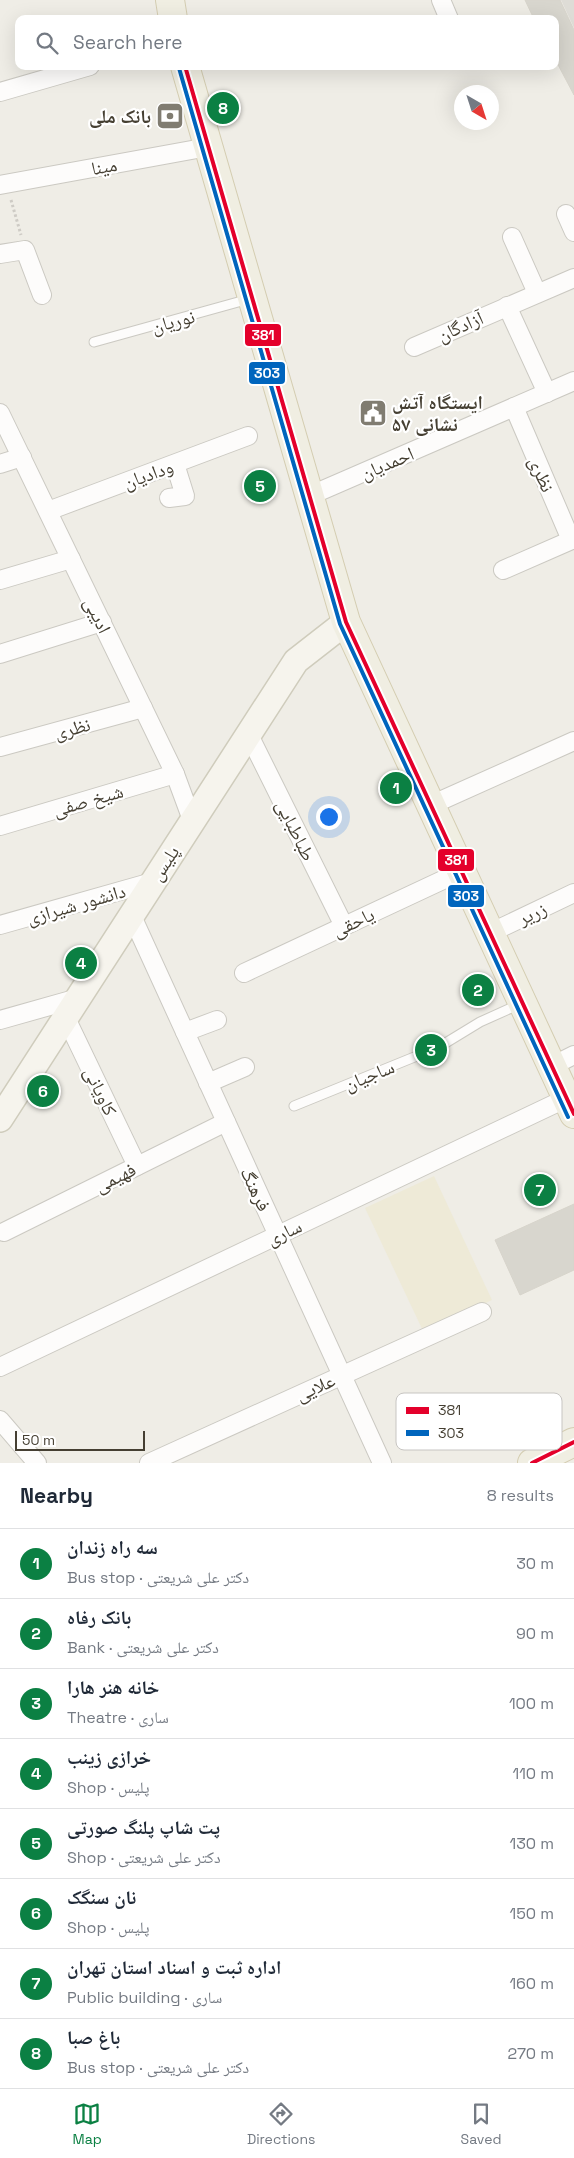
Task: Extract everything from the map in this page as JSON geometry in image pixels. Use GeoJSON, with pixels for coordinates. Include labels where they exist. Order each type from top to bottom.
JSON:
{"type":"FeatureCollection","features":[{"type":"Feature","properties":{"kind":"main road"},"geometry":{"type":"LineString","coordinates":[[170,0],[172,15]]}},
{"type":"Feature","properties":{"kind":"main road"},"geometry":{"type":"LineString","coordinates":[[186,70],[252,299],[317,492],[346,622],[523,1003],[563,1060],[571,1106]]}},
{"type":"Feature","properties":{"kind":"main road","name":"پلیس"},"geometry":{"type":"LineString","coordinates":[[0,1119],[248,733],[296,662],[346,622]]}},
{"type":"Feature","properties":{"kind":"main road"},"geometry":{"type":"LineString","coordinates":[[562,1448],[574,1442]]}},
{"type":"Feature","properties":{"kind":"main road"},"geometry":{"type":"LineString","coordinates":[[532,1463],[558,1450]]}},
{"type":"Feature","properties":{"kind":"street"},"geometry":{"type":"LineString","coordinates":[[441,0],[448,15]]}},
{"type":"Feature","properties":{"kind":"street"},"geometry":{"type":"LineString","coordinates":[[0,92],[76,70]]}},
{"type":"Feature","properties":{"kind":"street","name":"مینا"},"geometry":{"type":"LineString","coordinates":[[3,184],[208,147]]}},
{"type":"Feature","properties":{"kind":"street"},"geometry":{"type":"LineString","coordinates":[[566,214],[574,232]]}},
{"type":"Feature","properties":{"kind":"street"},"geometry":{"type":"LineString","coordinates":[[512,236],[538,293]]}},
{"type":"Feature","properties":{"kind":"street"},"geometry":{"type":"LineString","coordinates":[[0,254],[25,250],[42,295]]}},
{"type":"Feature","properties":{"kind":"street","name":"آزادگان"},"geometry":{"type":"LineString","coordinates":[[414,347],[574,278]]}},
{"type":"Feature","properties":{"kind":"street","name":"آزادگان"},"geometry":{"type":"LineString","coordinates":[[506,306],[547,393]]}},
{"type":"Feature","properties":{"kind":"street","name":"احمدیان"},"geometry":{"type":"LineString","coordinates":[[317,492],[574,381]]}},
{"type":"Feature","properties":{"kind":"street","name":"نظری"},"geometry":{"type":"LineString","coordinates":[[514,407],[572,539]]}},
{"type":"Feature","properties":{"kind":"street","name":"ادیبی"},"geometry":{"type":"LineString","coordinates":[[0,413],[175,774],[192,820]]}},
{"type":"Feature","properties":{"kind":"street","name":"ودادیان"},"geometry":{"type":"LineString","coordinates":[[48,511],[248,436]]}},
{"type":"Feature","properties":{"kind":"street"},"geometry":{"type":"LineString","coordinates":[[0,464],[22,458]]}},
{"type":"Feature","properties":{"kind":"street"},"geometry":{"type":"LineString","coordinates":[[169,498],[186,496],[175,464]]}},
{"type":"Feature","properties":{"kind":"street"},"geometry":{"type":"LineString","coordinates":[[503,570],[572,539]]}},
{"type":"Feature","properties":{"kind":"street"},"geometry":{"type":"LineString","coordinates":[[0,580],[71,560]]}},
{"type":"Feature","properties":{"kind":"street"},"geometry":{"type":"LineString","coordinates":[[0,654],[102,622]]}},
{"type":"Feature","properties":{"kind":"street","name":"نظری"},"geometry":{"type":"LineString","coordinates":[[0,747],[143,708]]}},
{"type":"Feature","properties":{"kind":"street","name":"طباطبایی"},"geometry":{"type":"LineString","coordinates":[[248,733],[344,926]]}},
{"type":"Feature","properties":{"kind":"street"},"geometry":{"type":"LineString","coordinates":[[431,805],[574,741]]}},
{"type":"Feature","properties":{"kind":"street","name":"شیخ صفی"},"geometry":{"type":"LineString","coordinates":[[0,826],[175,774]]}},
{"type":"Feature","properties":{"kind":"street","name":"یاحقی"},"geometry":{"type":"LineString","coordinates":[[244,973],[462,871]]}},
{"type":"Feature","properties":{"kind":"street","name":"دانشور شیرازی"},"geometry":{"type":"LineString","coordinates":[[0,925],[152,882]]}},
{"type":"Feature","properties":{"kind":"street","name":"زریر"},"geometry":{"type":"LineString","coordinates":[[490,933],[574,893]]}},
{"type":"Feature","properties":{"kind":"street","name":"فرهنگ"},"geometry":{"type":"LineString","coordinates":[[131,914],[382,1463]]}},
{"type":"Feature","properties":{"kind":"street"},"geometry":{"type":"LineString","coordinates":[[0,1020],[71,1007]]}},
{"type":"Feature","properties":{"kind":"street","name":"کاویانی"},"geometry":{"type":"LineString","coordinates":[[71,1007],[136,1166]]}},
{"type":"Feature","properties":{"kind":"street"},"geometry":{"type":"LineString","coordinates":[[184,1032],[217,1020]]}},
{"type":"Feature","properties":{"kind":"street"},"geometry":{"type":"LineString","coordinates":[[208,1082],[245,1067]]}},
{"type":"Feature","properties":{"kind":"street","name":"ساری"},"geometry":{"type":"LineString","coordinates":[[0,1367],[278,1235],[571,1106]]}},
{"type":"Feature","properties":{"kind":"street","name":"فهیمی"},"geometry":{"type":"LineString","coordinates":[[4,1232],[226,1122]]}},
{"type":"Feature","properties":{"kind":"street","name":"علایی"},"geometry":{"type":"LineString","coordinates":[[148,1463],[482,1312]]}},
{"type":"Feature","properties":{"kind":"street"},"geometry":{"type":"LineString","coordinates":[[0,1420],[37,1463]]}},
{"type":"Feature","properties":{"kind":"lane"},"geometry":{"type":"LineString","coordinates":[[178,0],[180,15]]}},
{"type":"Feature","properties":{"kind":"lane"},"geometry":{"type":"LineString","coordinates":[[194,70],[294,406]]}},
{"type":"Feature","properties":{"kind":"lane","name":"نوریان"},"geometry":{"type":"LineString","coordinates":[[94,342],[252,299]]}},
{"type":"Feature","properties":{"kind":"lane"},"geometry":{"type":"LineString","coordinates":[[334,545],[351,608],[346,622]]}},
{"type":"Feature","properties":{"kind":"lane","name":"ساجیان"},"geometry":{"type":"LineString","coordinates":[[294,1106],[439,1047],[480,1022],[523,1003]]}},
{"type":"Feature","properties":{"kind":"path"},"geometry":{"type":"LineString","coordinates":[[3,184],[25,250]]}},
{"type":"Feature","properties":{"kind":"shaded area"},"geometry":{"type":"Polygon","coordinates":[[[561,0],[574,0],[574,28],[561,0]]]}},
{"type":"Feature","properties":{"kind":"shaded area"},"geometry":{"type":"Polygon","coordinates":[[[434,1176],[492,1300],[424,1333],[365,1208],[434,1176]]]}},
{"type":"Feature","properties":{"kind":"building"},"geometry":{"type":"Polygon","coordinates":[[[525,0],[560,0],[574,30],[574,95],[559,67],[559,15],[532,15],[525,0]]]}},
{"type":"Feature","properties":{"kind":"building"},"geometry":{"type":"Polygon","coordinates":[[[574,1204],[574,1270],[520,1295],[495,1240],[574,1204]]]}},
{"type":"Feature","properties":{"kind":"transit line","name":"303"},"geometry":{"type":"LineString","coordinates":[[180,70],[340,624],[568,1117]]}},
{"type":"Feature","properties":{"kind":"transit line","name":"381"},"geometry":{"type":"LineString","coordinates":[[186,70],[346,622],[574,1114]]}},
{"type":"Feature","properties":{"kind":"transit line","name":"381"},"geometry":{"type":"LineString","coordinates":[[562,1448],[574,1442]]}},
{"type":"Feature","properties":{"kind":"transit line","name":"381"},"geometry":{"type":"LineString","coordinates":[[532,1463],[558,1450]]}},
{"type":"Feature","properties":{"kind":"place","name":"باغ صبا"},"geometry":{"type":"Point","coordinates":[223,108]}},
{"type":"Feature","properties":{"kind":"place","name":"بانک ملی"},"geometry":{"type":"Point","coordinates":[170,116]}},
{"type":"Feature","properties":{"kind":"place","name":"ایستگاه آتش نشانی ۵۷"},"geometry":{"type":"Point","coordinates":[373,413]}},
{"type":"Feature","properties":{"kind":"place","name":"پت شاپ پلنگ صورتی"},"geometry":{"type":"Point","coordinates":[260,486]}},
{"type":"Feature","properties":{"kind":"place","name":"سه راه زندان"},"geometry":{"type":"Point","coordinates":[396,788]}},
{"type":"Feature","properties":{"kind":"place","name":"خرازی زینب"},"geometry":{"type":"Point","coordinates":[81,963]}},
{"type":"Feature","properties":{"kind":"place","name":"بانک رفاه"},"geometry":{"type":"Point","coordinates":[478,990]}},
{"type":"Feature","properties":{"kind":"place","name":"خانه هنر هارا"},"geometry":{"type":"Point","coordinates":[431,1050]}},
{"type":"Feature","properties":{"kind":"place","name":"نان سنگک"},"geometry":{"type":"Point","coordinates":[43,1091]}},
{"type":"Feature","properties":{"kind":"place","name":"اداره ثبت و اسناد استان تهران"},"geometry":{"type":"Point","coordinates":[540,1190]}}]}
